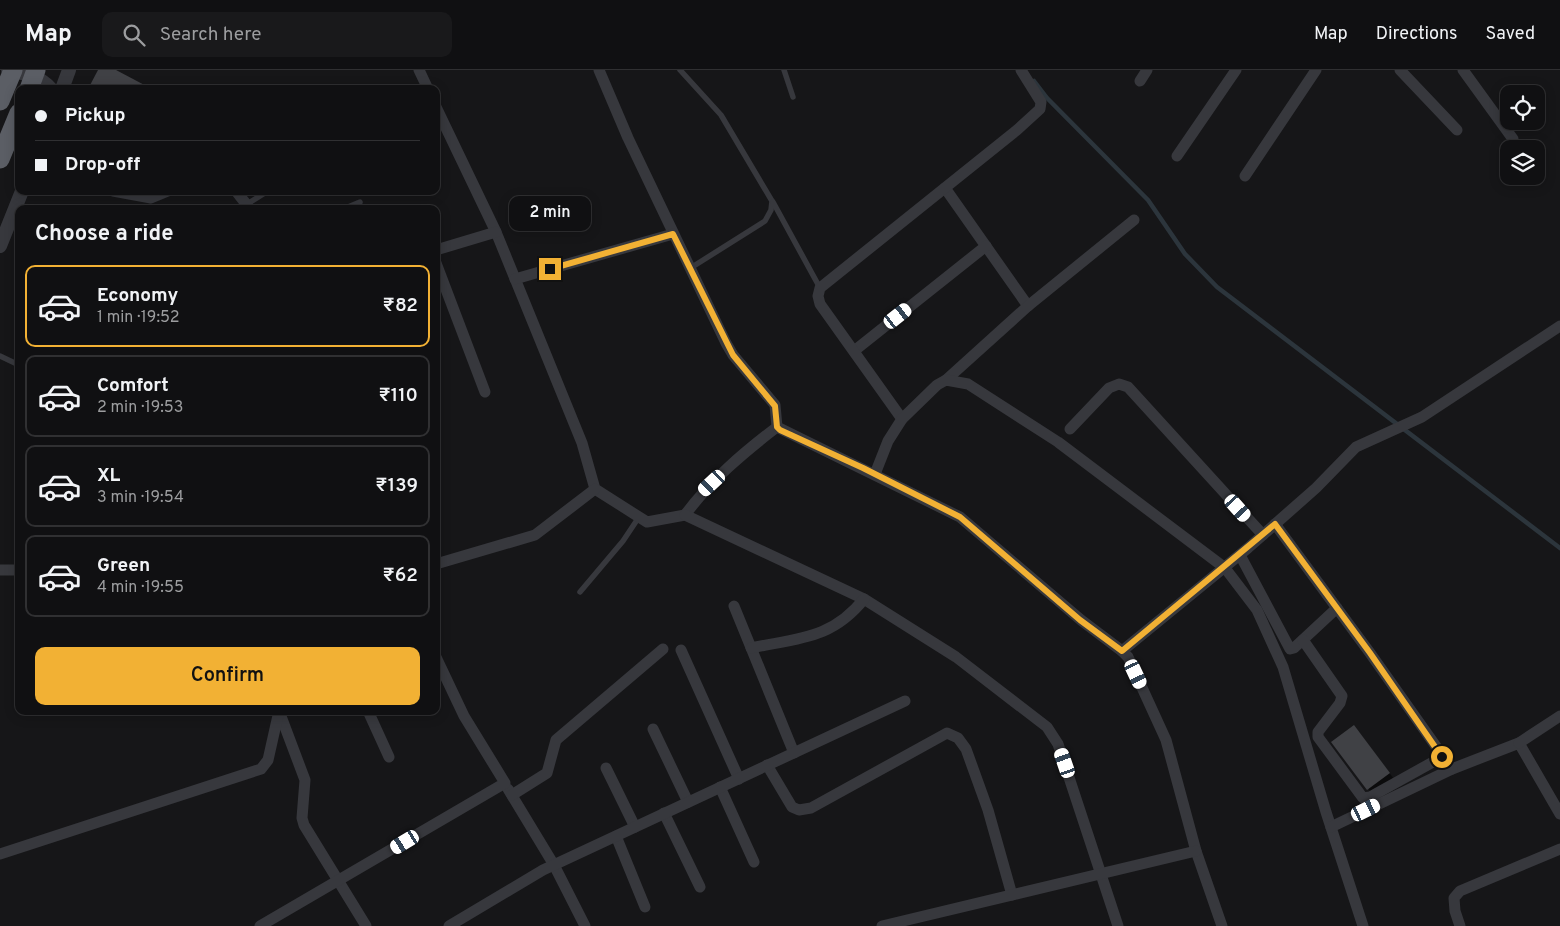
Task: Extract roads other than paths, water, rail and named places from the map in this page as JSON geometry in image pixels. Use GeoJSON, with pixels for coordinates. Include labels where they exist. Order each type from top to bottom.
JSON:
{"type":"FeatureCollection","features":[{"type":"Feature","properties":{"kind":"highway"},"geometry":{"type":"LineString","coordinates":[[0,101],[13,70]]}},
{"type":"Feature","properties":{"kind":"highway"},"geometry":{"type":"LineString","coordinates":[[30,85],[36,70]]}},
{"type":"Feature","properties":{"kind":"highway"},"geometry":{"type":"LineString","coordinates":[[0,159],[15,123]]}},
{"type":"Feature","properties":{"kind":"street"},"geometry":{"type":"LineString","coordinates":[[8,70],[26,73],[48,85]]}},
{"type":"Feature","properties":{"kind":"street"},"geometry":{"type":"LineString","coordinates":[[63,85],[69,70]]}},
{"type":"Feature","properties":{"kind":"street"},"geometry":{"type":"LineString","coordinates":[[419,70],[426,85]]}},
{"type":"Feature","properties":{"kind":"street"},"geometry":{"type":"LineString","coordinates":[[600,70],[690,270],[733,355],[775,406],[777,427]]}},
{"type":"Feature","properties":{"kind":"street"},"geometry":{"type":"LineString","coordinates":[[902,419],[820,304],[818,296],[820,288],[1017,130],[1040,108],[1041,102],[1021,70]]}},
{"type":"Feature","properties":{"kind":"street"},"geometry":{"type":"LineString","coordinates":[[1140,81],[1147,70]]}},
{"type":"Feature","properties":{"kind":"street"},"geometry":{"type":"LineString","coordinates":[[1177,156],[1236,70]]}},
{"type":"Feature","properties":{"kind":"street"},"geometry":{"type":"LineString","coordinates":[[1245,176],[1316,70]]}},
{"type":"Feature","properties":{"kind":"street"},"geometry":{"type":"LineString","coordinates":[[1400,70],[1457,130]]}},
{"type":"Feature","properties":{"kind":"street"},"geometry":{"type":"LineString","coordinates":[[1462,70],[1513,140]]}},
{"type":"Feature","properties":{"kind":"street"},"geometry":{"type":"LineString","coordinates":[[440,114],[496,232],[582,443],[595,489],[647,522],[685,515],[864,599],[956,656],[1047,726],[1058,744],[1118,926]]}},
{"type":"Feature","properties":{"kind":"street"},"geometry":{"type":"LineString","coordinates":[[945,188],[1028,306]]}},
{"type":"Feature","properties":{"kind":"street"},"geometry":{"type":"LineString","coordinates":[[135,195],[151,198],[158,195]]}},
{"type":"Feature","properties":{"kind":"street"},"geometry":{"type":"LineString","coordinates":[[239,195],[248,205]]}},
{"type":"Feature","properties":{"kind":"street"},"geometry":{"type":"LineString","coordinates":[[0,246],[15,208]]}},
{"type":"Feature","properties":{"kind":"street"},"geometry":{"type":"LineString","coordinates":[[874,474],[888,441],[902,419],[937,385],[946,380],[1028,306],[1134,220]]}},
{"type":"Feature","properties":{"kind":"street"},"geometry":{"type":"LineString","coordinates":[[440,249],[496,232]]}},
{"type":"Feature","properties":{"kind":"street"},"geometry":{"type":"LineString","coordinates":[[515,279],[673,234]]}},
{"type":"Feature","properties":{"kind":"street"},"geometry":{"type":"LineString","coordinates":[[854,351],[986,246]]}},
{"type":"Feature","properties":{"kind":"street"},"geometry":{"type":"LineString","coordinates":[[440,274],[485,392]]}},
{"type":"Feature","properties":{"kind":"street"},"geometry":{"type":"LineString","coordinates":[[1122,651],[1263,535],[1316,488],[1356,447],[1422,417],[1560,326]]}},
{"type":"Feature","properties":{"kind":"street"},"geometry":{"type":"LineString","coordinates":[[946,380],[968,384],[1058,442],[1224,568],[1257,610],[1277,651],[1363,926]]}},
{"type":"Feature","properties":{"kind":"street"},"geometry":{"type":"LineString","coordinates":[[1070,429],[1109,388],[1119,384],[1128,387],[1263,535]]}},
{"type":"Feature","properties":{"kind":"street"},"geometry":{"type":"LineString","coordinates":[[777,427],[960,517],[1080,620],[1128,657],[1166,740],[1196,850],[1222,926]]}},
{"type":"Feature","properties":{"kind":"street"},"geometry":{"type":"LineString","coordinates":[[685,515],[700,495],[750,448],[777,427]]}},
{"type":"Feature","properties":{"kind":"street"},"geometry":{"type":"LineString","coordinates":[[440,563],[535,535],[595,489]]}},
{"type":"Feature","properties":{"kind":"street"},"geometry":{"type":"LineString","coordinates":[[1275,524],[1452,770]]}},
{"type":"Feature","properties":{"kind":"street"},"geometry":{"type":"LineString","coordinates":[[1240,555],[1288,647],[1294,648],[1337,608]]}},
{"type":"Feature","properties":{"kind":"street"},"geometry":{"type":"LineString","coordinates":[[0,570],[15,570]]}},
{"type":"Feature","properties":{"kind":"street"},"geometry":{"type":"LineString","coordinates":[[751,648],[819,633],[839,625],[853,613],[864,599]]}},
{"type":"Feature","properties":{"kind":"street"},"geometry":{"type":"LineString","coordinates":[[734,606],[794,753]]}},
{"type":"Feature","properties":{"kind":"street"},"geometry":{"type":"LineString","coordinates":[[1303,640],[1342,696],[1340,703],[1318,732],[1318,737],[1363,798],[1370,797],[1442,757]]}},
{"type":"Feature","properties":{"kind":"street"},"geometry":{"type":"LineString","coordinates":[[512,795],[547,774],[556,740],[663,649]]}},
{"type":"Feature","properties":{"kind":"street"},"geometry":{"type":"LineString","coordinates":[[681,650],[739,779]]}},
{"type":"Feature","properties":{"kind":"street"},"geometry":{"type":"LineString","coordinates":[[440,665],[464,716],[554,865],[585,926]]}},
{"type":"Feature","properties":{"kind":"street"},"geometry":{"type":"LineString","coordinates":[[449,926],[462,923],[554,865],[905,701]]}},
{"type":"Feature","properties":{"kind":"street"},"geometry":{"type":"LineString","coordinates":[[0,854],[261,769],[268,760],[278,715]]}},
{"type":"Feature","properties":{"kind":"street"},"geometry":{"type":"LineString","coordinates":[[281,715],[305,780],[302,818],[304,825],[366,926]]}},
{"type":"Feature","properties":{"kind":"street"},"geometry":{"type":"LineString","coordinates":[[370,715],[388,757]]}},
{"type":"Feature","properties":{"kind":"street"},"geometry":{"type":"LineString","coordinates":[[1331,827],[1452,770],[1519,744],[1560,716]]}},
{"type":"Feature","properties":{"kind":"street"},"geometry":{"type":"LineString","coordinates":[[653,729],[688,802]]}},
{"type":"Feature","properties":{"kind":"street"},"geometry":{"type":"LineString","coordinates":[[768,765],[792,807],[799,810],[811,808],[946,733],[952,734],[958,738],[966,749],[988,810],[1012,895]]}},
{"type":"Feature","properties":{"kind":"street"},"geometry":{"type":"LineString","coordinates":[[1519,744],[1560,814]]}},
{"type":"Feature","properties":{"kind":"street"},"geometry":{"type":"LineString","coordinates":[[606,768],[635,827]]}},
{"type":"Feature","properties":{"kind":"street"},"geometry":{"type":"LineString","coordinates":[[260,926],[505,784]]}},
{"type":"Feature","properties":{"kind":"street"},"geometry":{"type":"LineString","coordinates":[[720,787],[754,862]]}},
{"type":"Feature","properties":{"kind":"street"},"geometry":{"type":"LineString","coordinates":[[664,813],[700,887]]}},
{"type":"Feature","properties":{"kind":"street"},"geometry":{"type":"LineString","coordinates":[[616,836],[645,907]]}},
{"type":"Feature","properties":{"kind":"street"},"geometry":{"type":"LineString","coordinates":[[1460,926],[1455,911],[1454,898],[1460,891],[1560,849]]}},
{"type":"Feature","properties":{"kind":"street"},"geometry":{"type":"LineString","coordinates":[[882,926],[913,922],[1012,895],[1196,850]]}},
{"type":"Feature","properties":{"kind":"lane"},"geometry":{"type":"LineString","coordinates":[[680,70],[721,115],[772,201],[820,288]]}},
{"type":"Feature","properties":{"kind":"lane"},"geometry":{"type":"LineString","coordinates":[[784,70],[793,97]]}},
{"type":"Feature","properties":{"kind":"lane"},"geometry":{"type":"LineString","coordinates":[[250,205],[263,195]]}},
{"type":"Feature","properties":{"kind":"lane"},"geometry":{"type":"LineString","coordinates":[[690,270],[764,221],[771,210],[772,201]]}},
{"type":"Feature","properties":{"kind":"lane"},"geometry":{"type":"LineString","coordinates":[[353,205],[360,202]]}},
{"type":"Feature","properties":{"kind":"lane"},"geometry":{"type":"LineString","coordinates":[[0,356],[15,363]]}},
{"type":"Feature","properties":{"kind":"lane"},"geometry":{"type":"LineString","coordinates":[[580,592],[623,541],[639,517]]}},
{"type":"Feature","properties":{"kind":"waterway"},"geometry":{"type":"LineString","coordinates":[[1034,81],[1047,98],[1148,200],[1185,254],[1217,287],[1560,548]]}}]}
